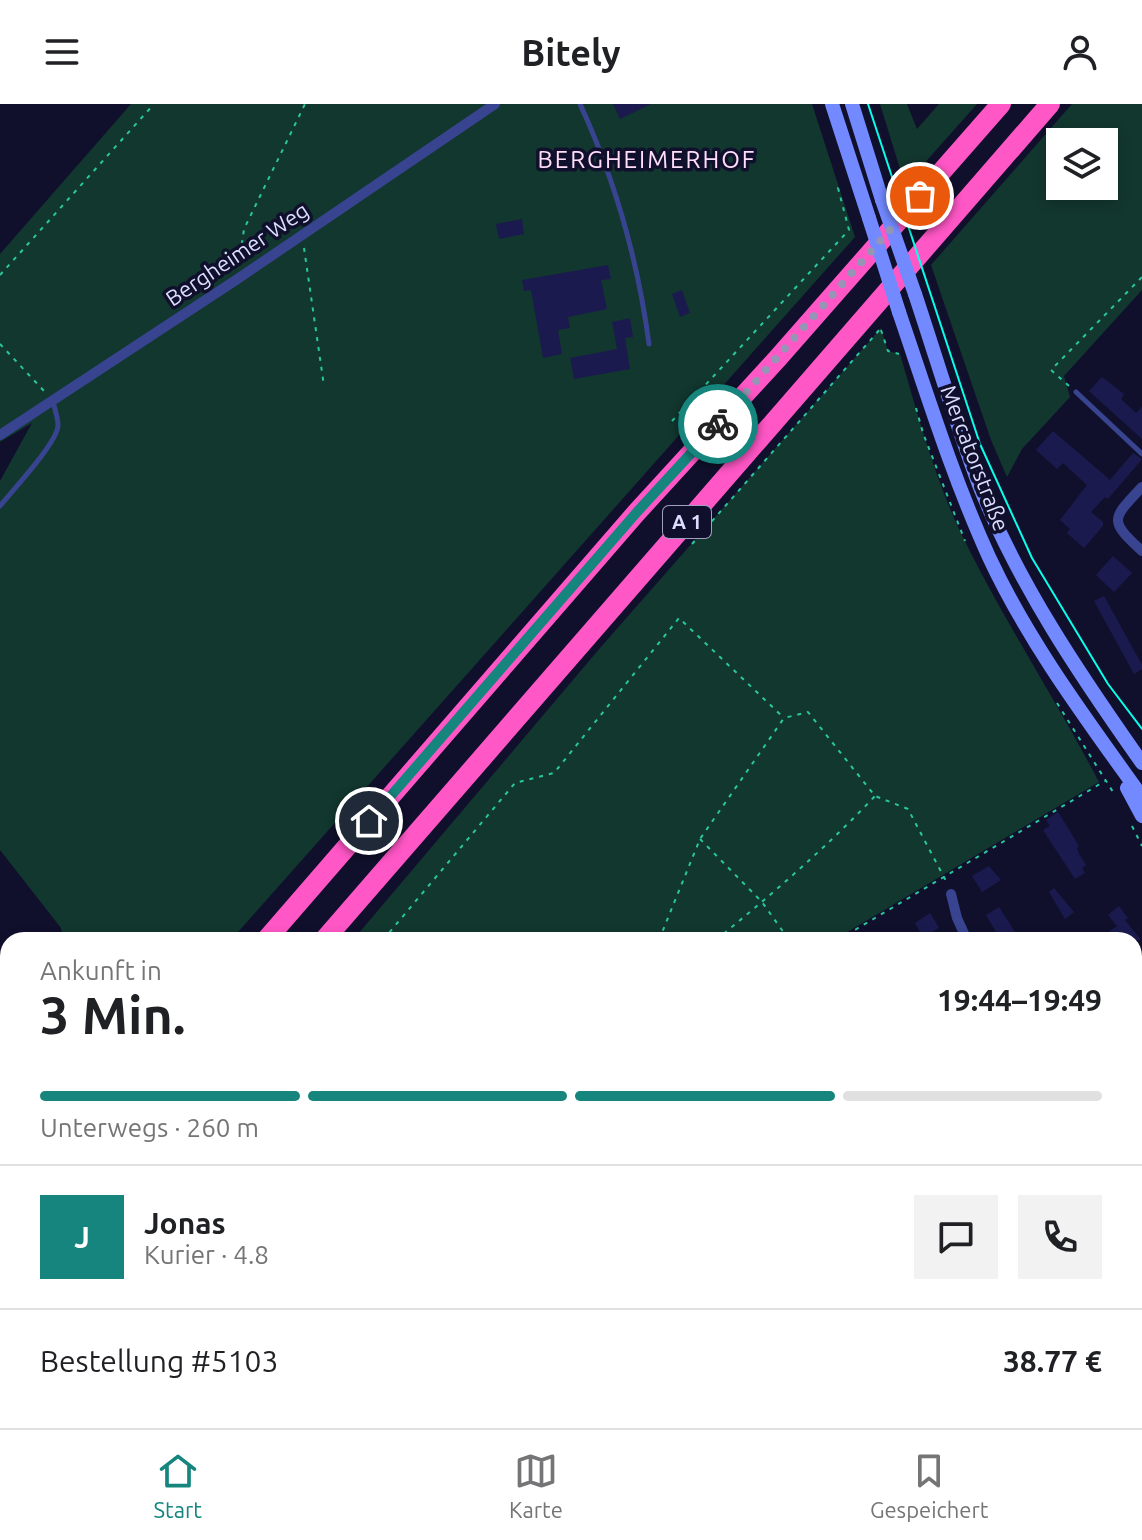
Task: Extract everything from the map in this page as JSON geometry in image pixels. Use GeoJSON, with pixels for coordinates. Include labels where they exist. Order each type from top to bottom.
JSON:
{"type":"FeatureCollection","features":[{"type":"Feature","properties":{"kind":"highway","name":"A 1"},"geometry":{"type":"LineString","coordinates":[[273,932],[627,524],[1001,104]]}},
{"type":"Feature","properties":{"kind":"highway","name":"A 1"},"geometry":{"type":"LineString","coordinates":[[331,932],[1050,104]]}},
{"type":"Feature","properties":{"kind":"main road","name":"Mercatorstraße"},"geometry":{"type":"LineString","coordinates":[[832,104],[961,492],[990,558],[1042,653],[1142,797]]}},
{"type":"Feature","properties":{"kind":"main road","name":"Mercatorstraße"},"geometry":{"type":"LineString","coordinates":[[852,104],[979,485],[1009,549],[1072,662],[1142,763]]}},
{"type":"Feature","properties":{"kind":"main road"},"geometry":{"type":"LineString","coordinates":[[1050,624],[1142,746]]}},
{"type":"Feature","properties":{"kind":"main road"},"geometry":{"type":"LineString","coordinates":[[1100,739],[1142,816]]}},
{"type":"Feature","properties":{"kind":"street","name":"Bergheimer Weg"},"geometry":{"type":"LineString","coordinates":[[0,435],[495,104]]}},
{"type":"Feature","properties":{"kind":"street"},"geometry":{"type":"LineString","coordinates":[[1142,487],[1119,512],[1117,522],[1121,532],[1142,551]]}},
{"type":"Feature","properties":{"kind":"street"},"geometry":{"type":"LineString","coordinates":[[951,894],[963,932]]}},
{"type":"Feature","properties":{"kind":"lane"},"geometry":{"type":"LineString","coordinates":[[580,104],[612,183],[643,298],[649,344]]}},
{"type":"Feature","properties":{"kind":"lane"},"geometry":{"type":"LineString","coordinates":[[1076,392],[1142,454]]}},
{"type":"Feature","properties":{"kind":"lane"},"geometry":{"type":"LineString","coordinates":[[0,506],[31,466],[47,452],[58,427],[53,400]]}},
{"type":"Feature","properties":{"kind":"path"},"geometry":{"type":"LineString","coordinates":[[0,275],[154,104]]}},
{"type":"Feature","properties":{"kind":"path"},"geometry":{"type":"LineString","coordinates":[[236,280],[244,229],[305,104]]}},
{"type":"Feature","properties":{"kind":"path"},"geometry":{"type":"LineString","coordinates":[[672,421],[849,230],[838,188],[844,186]]}},
{"type":"Feature","properties":{"kind":"path"},"geometry":{"type":"LineString","coordinates":[[303,234],[324,386]]}},
{"type":"Feature","properties":{"kind":"path"},"geometry":{"type":"LineString","coordinates":[[1076,392],[1051,370],[1142,277]]}},
{"type":"Feature","properties":{"kind":"path"},"geometry":{"type":"LineString","coordinates":[[691,545],[881,328],[888,351],[900,354]]}},
{"type":"Feature","properties":{"kind":"path"},"geometry":{"type":"LineString","coordinates":[[0,344],[53,400]]}},
{"type":"Feature","properties":{"kind":"path"},"geometry":{"type":"LineString","coordinates":[[390,932],[515,783],[554,773],[679,618],[784,718]]}},
{"type":"Feature","properties":{"kind":"path"},"geometry":{"type":"LineString","coordinates":[[662,932],[700,839],[784,718],[808,712],[875,796],[908,809],[951,894]]}},
{"type":"Feature","properties":{"kind":"path"},"geometry":{"type":"LineString","coordinates":[[851,932],[1106,780]]}},
{"type":"Feature","properties":{"kind":"path"},"geometry":{"type":"LineString","coordinates":[[726,932],[847,826],[875,796]]}},
{"type":"Feature","properties":{"kind":"path"},"geometry":{"type":"LineString","coordinates":[[700,839],[762,902],[783,932]]}},
{"type":"Feature","properties":{"kind":"green space"},"geometry":{"type":"Polygon","coordinates":[[[131,104],[812,104],[855,237],[238,932],[62,932],[0,850],[0,481],[32,423],[0,442],[0,254],[131,104]]]}},
{"type":"Feature","properties":{"kind":"green space"},"geometry":{"type":"Polygon","coordinates":[[[880,104],[907,104],[917,129],[939,104],[977,104],[905,185],[880,104]]]}},
{"type":"Feature","properties":{"kind":"green space"},"geometry":{"type":"Polygon","coordinates":[[[1072,104],[1142,104],[1142,290],[1064,376],[1070,397],[1022,449],[1007,477],[991,440],[931,265],[1046,134],[1046,200],[1118,200],[1118,128],[1051,128],[1072,104]]]}},
{"type":"Feature","properties":{"kind":"green space"},"geometry":{"type":"Polygon","coordinates":[[[881,328],[888,351],[900,354],[933,463],[958,527],[991,592],[1099,782],[847,932],[360,932],[600,648],[881,328]]]}},
{"type":"Feature","properties":{"kind":"building"},"geometry":{"type":"Polygon","coordinates":[[[613,104],[651,104],[620,119],[613,104]]]}},
{"type":"Feature","properties":{"kind":"building"},"geometry":{"type":"Polygon","coordinates":[[[522,219],[524,234],[499,239],[496,224],[522,219]]]}},
{"type":"Feature","properties":{"kind":"building"},"geometry":{"type":"Polygon","coordinates":[[[608,265],[611,279],[601,280],[607,309],[568,317],[570,328],[558,330],[562,354],[543,358],[531,290],[524,291],[522,280],[608,265]]]}},
{"type":"Feature","properties":{"kind":"building"},"geometry":{"type":"Polygon","coordinates":[[[682,290],[690,313],[680,317],[672,294],[682,290]]]}},
{"type":"Feature","properties":{"kind":"building"},"geometry":{"type":"Polygon","coordinates":[[[630,318],[633,337],[625,338],[630,369],[574,379],[570,358],[617,349],[612,322],[630,318]]]}},
{"type":"Feature","properties":{"kind":"building"},"geometry":{"type":"Polygon","coordinates":[[[1102,377],[1124,394],[1121,399],[1136,413],[1142,407],[1142,439],[1089,391],[1102,377]]]}},
{"type":"Feature","properties":{"kind":"building"},"geometry":{"type":"Polygon","coordinates":[[[1053,431],[1110,480],[1133,453],[1142,459],[1108,499],[1105,497],[1091,512],[1103,522],[1103,526],[1084,548],[1067,533],[1070,529],[1060,520],[1087,485],[1063,463],[1057,469],[1036,450],[1053,431]]]}},
{"type":"Feature","properties":{"kind":"building"},"geometry":{"type":"Polygon","coordinates":[[[1113,556],[1132,573],[1114,592],[1096,575],[1113,556]]]}},
{"type":"Feature","properties":{"kind":"building"},"geometry":{"type":"Polygon","coordinates":[[[1104,596],[1142,665],[1142,669],[1134,674],[1094,601],[1104,596]]]}},
{"type":"Feature","properties":{"kind":"building"},"geometry":{"type":"Polygon","coordinates":[[[1058,812],[1079,846],[1079,854],[1086,865],[1082,868],[1085,873],[1075,879],[1043,830],[1050,826],[1046,820],[1058,812]]]}},
{"type":"Feature","properties":{"kind":"building"},"geometry":{"type":"Polygon","coordinates":[[[989,866],[1001,880],[982,892],[972,876],[989,866]]]}},
{"type":"Feature","properties":{"kind":"building"},"geometry":{"type":"Polygon","coordinates":[[[1054,888],[1074,912],[1065,919],[1049,892],[1054,888]]]}},
{"type":"Feature","properties":{"kind":"building"},"geometry":{"type":"Polygon","coordinates":[[[1119,906],[1135,932],[1108,932],[1117,926],[1108,915],[1119,906]]]}},
{"type":"Feature","properties":{"kind":"building"},"geometry":{"type":"Polygon","coordinates":[[[999,907],[1015,932],[996,932],[986,915],[999,907]]]}},
{"type":"Feature","properties":{"kind":"building"},"geometry":{"type":"Polygon","coordinates":[[[930,913],[939,928],[932,932],[920,932],[915,923],[930,913]]]}},
{"type":"Feature","properties":{"kind":"tram line"},"geometry":{"type":"LineString","coordinates":[[868,104],[980,444],[1032,558],[1108,684],[1142,729]]}},
{"type":"Feature","properties":{"kind":"way so far"},"geometry":{"type":"LineString","coordinates":[[718,424],[920,196]]}},
{"type":"Feature","properties":{"kind":"district","name":"BERGHEIMERHOF"},"geometry":{"type":"Point","coordinates":[647,160]}},
{"type":"Feature","properties":{"kind":"route"},"geometry":{"type":"LineString","coordinates":[[369,821],[637,512],[718,424]]}}]}
